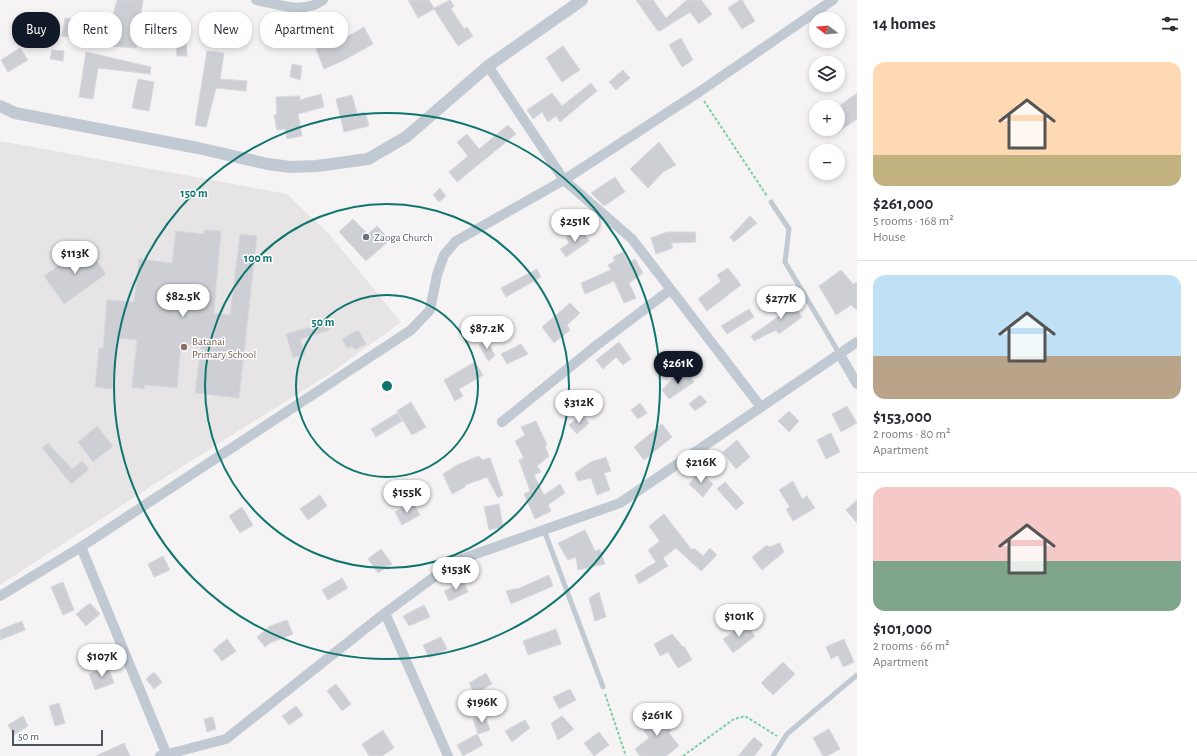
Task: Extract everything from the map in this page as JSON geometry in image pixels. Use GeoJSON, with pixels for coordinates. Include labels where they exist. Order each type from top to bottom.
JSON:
{"type":"FeatureCollection","features":[{"type":"Feature","properties":{"kind":"street"},"geometry":{"type":"LineString","coordinates":[[256,0],[299,9],[316,5],[323,0]]}},
{"type":"Feature","properties":{"kind":"street"},"geometry":{"type":"LineString","coordinates":[[0,106],[15,113],[198,148],[268,164],[290,167],[317,166],[368,159],[390,148],[423,124],[488,66],[582,0]]}},
{"type":"Feature","properties":{"kind":"street"},"geometry":{"type":"LineString","coordinates":[[0,596],[81,547],[411,330],[430,310],[437,275],[444,255],[456,241],[564,180],[699,92],[833,0]]}},
{"type":"Feature","properties":{"kind":"street"},"geometry":{"type":"LineString","coordinates":[[488,66],[564,180],[632,239],[761,407]]}},
{"type":"Feature","properties":{"kind":"street"},"geometry":{"type":"LineString","coordinates":[[502,422],[597,345],[670,290]]}},
{"type":"Feature","properties":{"kind":"street"},"geometry":{"type":"LineString","coordinates":[[81,547],[163,755],[226,739],[384,613],[456,561],[620,503],[857,342]]}},
{"type":"Feature","properties":{"kind":"street"},"geometry":{"type":"LineString","coordinates":[[839,353],[857,384]]}},
{"type":"Feature","properties":{"kind":"street"},"geometry":{"type":"LineString","coordinates":[[384,613],[448,756]]}},
{"type":"Feature","properties":{"kind":"lane"},"geometry":{"type":"LineString","coordinates":[[771,202],[789,229],[784,262],[839,353]]}},
{"type":"Feature","properties":{"kind":"lane"},"geometry":{"type":"LineString","coordinates":[[544,530],[603,687]]}},
{"type":"Feature","properties":{"kind":"lane"},"geometry":{"type":"LineString","coordinates":[[773,756],[787,734],[857,675]]}},
{"type":"Feature","properties":{"kind":"path"},"geometry":{"type":"LineString","coordinates":[[699,92],[771,202]]}},
{"type":"Feature","properties":{"kind":"path"},"geometry":{"type":"LineString","coordinates":[[603,687],[626,756]]}},
{"type":"Feature","properties":{"kind":"path"},"geometry":{"type":"LineString","coordinates":[[683,756],[734,719],[745,716],[783,740]]}},
{"type":"Feature","properties":{"kind":"shaded area","name":"Batanai Primary School"},"geometry":{"type":"Polygon","coordinates":[[[0,141],[287,194],[328,233],[401,322],[334,371],[167,476],[0,585],[0,141]]]}},
{"type":"Feature","properties":{"kind":"building"},"geometry":{"type":"Polygon","coordinates":[[[117,0],[143,0],[141,12],[130,12],[130,48],[122,47],[122,12],[114,12],[117,0]]]}},
{"type":"Feature","properties":{"kind":"building"},"geometry":{"type":"Polygon","coordinates":[[[408,0],[429,0],[434,8],[450,0],[454,6],[451,9],[464,29],[467,27],[473,36],[458,46],[434,9],[418,18],[408,0]]]}},
{"type":"Feature","properties":{"kind":"building"},"geometry":{"type":"Polygon","coordinates":[[[636,0],[653,0],[666,18],[687,0],[701,0],[712,14],[699,24],[690,12],[660,31],[657,30],[636,0]]]}},
{"type":"Feature","properties":{"kind":"building"},"geometry":{"type":"Polygon","coordinates":[[[742,0],[755,21],[742,29],[728,8],[742,0]]]}},
{"type":"Feature","properties":{"kind":"building"},"geometry":{"type":"Polygon","coordinates":[[[65,18],[68,19],[68,37],[62,36],[65,18]]]}},
{"type":"Feature","properties":{"kind":"building"},"geometry":{"type":"Polygon","coordinates":[[[364,27],[373,44],[324,69],[316,49],[348,48],[348,36],[364,27]]]}},
{"type":"Feature","properties":{"kind":"building"},"geometry":{"type":"Polygon","coordinates":[[[681,38],[693,60],[682,67],[669,45],[681,38]]]}},
{"type":"Feature","properties":{"kind":"building"},"geometry":{"type":"Polygon","coordinates":[[[563,46],[580,70],[562,82],[546,58],[563,46]]]}},
{"type":"Feature","properties":{"kind":"building"},"geometry":{"type":"Polygon","coordinates":[[[20,48],[28,60],[8,72],[1,60],[20,48]]]}},
{"type":"Feature","properties":{"kind":"building"},"geometry":{"type":"Polygon","coordinates":[[[176,48],[186,48],[187,56],[177,56],[176,48]]]}},
{"type":"Feature","properties":{"kind":"building"},"geometry":{"type":"Polygon","coordinates":[[[52,50],[64,51],[63,61],[50,59],[52,50]]]}},
{"type":"Feature","properties":{"kind":"building"},"geometry":{"type":"Polygon","coordinates":[[[207,51],[224,53],[220,79],[247,81],[246,91],[216,88],[206,127],[195,125],[207,51]]]}},
{"type":"Feature","properties":{"kind":"building"},"geometry":{"type":"Polygon","coordinates":[[[86,52],[151,67],[150,74],[98,68],[93,99],[79,97],[86,52]]]}},
{"type":"Feature","properties":{"kind":"building"},"geometry":{"type":"Polygon","coordinates":[[[292,64],[302,66],[300,80],[290,77],[292,64]]]}},
{"type":"Feature","properties":{"kind":"building"},"geometry":{"type":"Polygon","coordinates":[[[623,70],[630,78],[616,90],[609,82],[623,70]]]}},
{"type":"Feature","properties":{"kind":"building"},"geometry":{"type":"Polygon","coordinates":[[[138,79],[154,82],[149,111],[132,108],[138,79]]]}},
{"type":"Feature","properties":{"kind":"building"},"geometry":{"type":"Polygon","coordinates":[[[591,83],[597,91],[560,122],[556,116],[548,122],[542,112],[533,119],[527,110],[552,93],[562,106],[591,83]]]}},
{"type":"Feature","properties":{"kind":"building"},"geometry":{"type":"Polygon","coordinates":[[[857,93],[857,119],[845,127],[845,102],[857,93]]]}},
{"type":"Feature","properties":{"kind":"building"},"geometry":{"type":"Polygon","coordinates":[[[321,94],[324,107],[298,114],[302,136],[287,139],[285,129],[277,130],[274,115],[277,114],[276,97],[300,96],[300,100],[321,94]]]}},
{"type":"Feature","properties":{"kind":"building"},"geometry":{"type":"Polygon","coordinates":[[[352,95],[357,114],[365,112],[369,126],[344,132],[336,99],[352,95]]]}},
{"type":"Feature","properties":{"kind":"building"},"geometry":{"type":"Polygon","coordinates":[[[508,125],[516,134],[457,182],[449,172],[468,156],[457,142],[467,134],[479,149],[508,125]]]}},
{"type":"Feature","properties":{"kind":"building"},"geometry":{"type":"Polygon","coordinates":[[[659,142],[676,165],[663,172],[648,188],[630,169],[659,142]]]}},
{"type":"Feature","properties":{"kind":"building"},"geometry":{"type":"Polygon","coordinates":[[[615,177],[625,192],[604,206],[591,193],[615,177]]]}},
{"type":"Feature","properties":{"kind":"building"},"geometry":{"type":"Polygon","coordinates":[[[440,188],[446,196],[439,202],[433,195],[440,188]]]}},
{"type":"Feature","properties":{"kind":"building"},"geometry":{"type":"Polygon","coordinates":[[[750,216],[757,223],[734,242],[730,237],[750,216]]]}},
{"type":"Feature","properties":{"kind":"building","name":"Zaoga Church"},"geometry":{"type":"Polygon","coordinates":[[[353,219],[368,234],[377,226],[390,240],[366,261],[339,232],[353,219]]]}},
{"type":"Feature","properties":{"kind":"building"},"geometry":{"type":"Polygon","coordinates":[[[581,229],[589,241],[566,257],[560,249],[569,243],[566,238],[581,229]]]}},
{"type":"Feature","properties":{"kind":"building"},"geometry":{"type":"Polygon","coordinates":[[[204,230],[221,231],[214,313],[230,315],[240,234],[257,236],[239,398],[195,393],[201,346],[181,344],[177,388],[145,385],[144,389],[132,387],[137,340],[117,338],[112,389],[95,387],[99,348],[103,348],[107,300],[134,302],[139,259],[172,263],[176,231],[203,234],[204,230]]]}},
{"type":"Feature","properties":{"kind":"building"},"geometry":{"type":"Polygon","coordinates":[[[667,232],[695,232],[696,242],[671,243],[673,248],[656,254],[651,238],[667,232]]]}},
{"type":"Feature","properties":{"kind":"building"},"geometry":{"type":"Polygon","coordinates":[[[86,246],[106,274],[64,304],[44,276],[86,246]]]}},
{"type":"Feature","properties":{"kind":"building"},"geometry":{"type":"Polygon","coordinates":[[[623,252],[628,263],[635,259],[643,273],[629,283],[636,298],[624,303],[614,281],[585,294],[581,283],[611,270],[608,265],[615,261],[613,257],[623,252]]]}},
{"type":"Feature","properties":{"kind":"building"},"geometry":{"type":"Polygon","coordinates":[[[728,268],[741,285],[707,311],[698,299],[721,281],[717,275],[728,268]]]}},
{"type":"Feature","properties":{"kind":"building"},"geometry":{"type":"Polygon","coordinates":[[[537,269],[541,277],[506,297],[501,288],[537,269]]]}},
{"type":"Feature","properties":{"kind":"building"},"geometry":{"type":"Polygon","coordinates":[[[841,270],[853,284],[857,282],[857,310],[851,305],[836,315],[819,286],[841,270]]]}},
{"type":"Feature","properties":{"kind":"building"},"geometry":{"type":"Polygon","coordinates":[[[789,297],[802,317],[779,334],[776,330],[754,341],[751,336],[782,314],[776,305],[789,297]]]}},
{"type":"Feature","properties":{"kind":"building"},"geometry":{"type":"Polygon","coordinates":[[[570,303],[580,313],[567,325],[570,330],[554,343],[542,327],[570,303]]]}},
{"type":"Feature","properties":{"kind":"building"},"geometry":{"type":"Polygon","coordinates":[[[749,309],[754,317],[727,334],[721,326],[749,309]]]}},
{"type":"Feature","properties":{"kind":"building"},"geometry":{"type":"Polygon","coordinates":[[[327,322],[330,330],[300,339],[305,354],[293,358],[286,334],[327,322]]]}},
{"type":"Feature","properties":{"kind":"building"},"geometry":{"type":"Polygon","coordinates":[[[358,330],[366,344],[355,350],[352,346],[347,348],[342,339],[358,330]]]}},
{"type":"Feature","properties":{"kind":"building"},"geometry":{"type":"Polygon","coordinates":[[[487,340],[495,356],[488,361],[479,345],[487,340]]]}},
{"type":"Feature","properties":{"kind":"building"},"geometry":{"type":"Polygon","coordinates":[[[619,342],[631,359],[623,365],[616,357],[603,369],[596,360],[619,342]]]}},
{"type":"Feature","properties":{"kind":"building"},"geometry":{"type":"Polygon","coordinates":[[[521,344],[528,354],[507,364],[501,354],[521,344]]]}},
{"type":"Feature","properties":{"kind":"building"},"geometry":{"type":"Polygon","coordinates":[[[475,362],[483,375],[459,389],[463,396],[455,401],[444,380],[475,362]]]}},
{"type":"Feature","properties":{"kind":"building"},"geometry":{"type":"Polygon","coordinates":[[[685,371],[694,382],[669,399],[662,390],[672,379],[685,371]]]}},
{"type":"Feature","properties":{"kind":"building"},"geometry":{"type":"Polygon","coordinates":[[[700,395],[707,402],[695,411],[689,404],[700,395]]]}},
{"type":"Feature","properties":{"kind":"building"},"geometry":{"type":"Polygon","coordinates":[[[411,402],[426,427],[412,435],[397,411],[411,402]]]}},
{"type":"Feature","properties":{"kind":"building"},"geometry":{"type":"Polygon","coordinates":[[[640,403],[647,413],[638,419],[631,410],[640,403]]]}},
{"type":"Feature","properties":{"kind":"building"},"geometry":{"type":"Polygon","coordinates":[[[847,406],[857,423],[841,432],[832,414],[847,406]]]}},
{"type":"Feature","properties":{"kind":"building"},"geometry":{"type":"Polygon","coordinates":[[[789,411],[799,421],[789,432],[778,421],[789,411]]]}},
{"type":"Feature","properties":{"kind":"building"},"geometry":{"type":"Polygon","coordinates":[[[397,413],[402,421],[376,437],[371,429],[397,413]]]}},
{"type":"Feature","properties":{"kind":"building"},"geometry":{"type":"Polygon","coordinates":[[[582,414],[589,423],[577,434],[569,425],[582,414]]]}},
{"type":"Feature","properties":{"kind":"building"},"geometry":{"type":"Polygon","coordinates":[[[536,421],[547,445],[545,446],[549,456],[537,466],[541,472],[534,475],[544,495],[560,484],[565,493],[548,505],[551,511],[535,519],[524,494],[530,491],[519,460],[524,458],[515,441],[525,435],[521,427],[536,421]]]}},
{"type":"Feature","properties":{"kind":"building"},"geometry":{"type":"Polygon","coordinates":[[[662,424],[672,437],[644,460],[634,447],[662,424]]]}},
{"type":"Feature","properties":{"kind":"building"},"geometry":{"type":"Polygon","coordinates":[[[97,426],[113,446],[93,462],[78,442],[97,426]]]}},
{"type":"Feature","properties":{"kind":"building"},"geometry":{"type":"Polygon","coordinates":[[[831,433],[840,452],[826,459],[817,440],[831,433]]]}},
{"type":"Feature","properties":{"kind":"building"},"geometry":{"type":"Polygon","coordinates":[[[737,440],[750,457],[736,469],[723,452],[737,440]]]}},
{"type":"Feature","properties":{"kind":"building"},"geometry":{"type":"Polygon","coordinates":[[[48,443],[72,469],[82,461],[89,469],[71,484],[42,448],[48,443]]]}},
{"type":"Feature","properties":{"kind":"building"},"geometry":{"type":"Polygon","coordinates":[[[479,456],[482,460],[490,458],[503,495],[498,498],[487,477],[465,485],[465,487],[452,494],[443,474],[457,465],[479,456]]]}},
{"type":"Feature","properties":{"kind":"building"},"geometry":{"type":"Polygon","coordinates":[[[606,457],[611,471],[604,473],[610,490],[597,495],[591,478],[578,481],[575,473],[591,462],[606,457]]]}},
{"type":"Feature","properties":{"kind":"building"},"geometry":{"type":"Polygon","coordinates":[[[700,471],[713,484],[703,497],[689,484],[700,471]]]}},
{"type":"Feature","properties":{"kind":"building"},"geometry":{"type":"Polygon","coordinates":[[[793,481],[802,499],[807,496],[815,508],[793,521],[786,509],[790,507],[779,490],[793,481]]]}},
{"type":"Feature","properties":{"kind":"building"},"geometry":{"type":"Polygon","coordinates":[[[725,482],[744,503],[736,510],[717,489],[725,482]]]}},
{"type":"Feature","properties":{"kind":"building"},"geometry":{"type":"Polygon","coordinates":[[[320,495],[327,506],[308,520],[300,509],[320,495]]]}},
{"type":"Feature","properties":{"kind":"building"},"geometry":{"type":"Polygon","coordinates":[[[857,500],[857,523],[846,510],[857,500]]]}},
{"type":"Feature","properties":{"kind":"building"},"geometry":{"type":"Polygon","coordinates":[[[412,502],[420,515],[402,525],[395,512],[412,502]]]}},
{"type":"Feature","properties":{"kind":"building"},"geometry":{"type":"Polygon","coordinates":[[[499,504],[503,527],[489,530],[484,507],[499,504]]]}},
{"type":"Feature","properties":{"kind":"building"},"geometry":{"type":"Polygon","coordinates":[[[242,507],[253,525],[240,533],[229,516],[242,507]]]}},
{"type":"Feature","properties":{"kind":"building"},"geometry":{"type":"Polygon","coordinates":[[[664,514],[692,550],[694,548],[703,556],[710,548],[717,555],[701,571],[676,548],[663,558],[668,566],[639,584],[635,575],[656,562],[648,550],[660,541],[649,526],[664,514]]]}},
{"type":"Feature","properties":{"kind":"building"},"geometry":{"type":"Polygon","coordinates":[[[585,530],[595,551],[600,549],[605,564],[578,570],[576,557],[568,560],[558,543],[585,530]]]}},
{"type":"Feature","properties":{"kind":"building"},"geometry":{"type":"Polygon","coordinates":[[[780,543],[784,552],[762,570],[752,557],[767,545],[769,547],[780,543]]]}},
{"type":"Feature","properties":{"kind":"building"},"geometry":{"type":"Polygon","coordinates":[[[381,549],[392,564],[378,573],[368,559],[381,549]]]}},
{"type":"Feature","properties":{"kind":"building"},"geometry":{"type":"Polygon","coordinates":[[[163,556],[170,570],[154,577],[148,564],[163,556]]]}},
{"type":"Feature","properties":{"kind":"building"},"geometry":{"type":"Polygon","coordinates":[[[549,575],[553,586],[511,604],[506,591],[520,588],[549,575]]]}},
{"type":"Feature","properties":{"kind":"building"},"geometry":{"type":"Polygon","coordinates":[[[342,578],[348,588],[328,600],[322,590],[342,578]]]}},
{"type":"Feature","properties":{"kind":"building"},"geometry":{"type":"Polygon","coordinates":[[[63,582],[74,610],[63,615],[51,587],[63,582]]]}},
{"type":"Feature","properties":{"kind":"building"},"geometry":{"type":"Polygon","coordinates":[[[464,582],[468,592],[449,601],[444,591],[464,582]]]}},
{"type":"Feature","properties":{"kind":"building"},"geometry":{"type":"Polygon","coordinates":[[[599,592],[606,617],[595,621],[589,598],[599,592]]]}},
{"type":"Feature","properties":{"kind":"building"},"geometry":{"type":"Polygon","coordinates":[[[90,603],[100,614],[86,626],[76,614],[90,603]]]}},
{"type":"Feature","properties":{"kind":"building"},"geometry":{"type":"Polygon","coordinates":[[[424,605],[430,617],[409,626],[403,616],[424,605]]]}},
{"type":"Feature","properties":{"kind":"building"},"geometry":{"type":"Polygon","coordinates":[[[287,620],[293,634],[270,643],[265,647],[257,637],[270,626],[287,620]]]}},
{"type":"Feature","properties":{"kind":"building"},"geometry":{"type":"Polygon","coordinates":[[[22,621],[25,630],[0,640],[0,630],[22,621]]]}},
{"type":"Feature","properties":{"kind":"building"},"geometry":{"type":"Polygon","coordinates":[[[745,623],[755,636],[733,653],[723,639],[745,623]]]}},
{"type":"Feature","properties":{"kind":"building"},"geometry":{"type":"Polygon","coordinates":[[[556,629],[561,644],[528,655],[523,641],[556,629]]]}},
{"type":"Feature","properties":{"kind":"building"},"geometry":{"type":"Polygon","coordinates":[[[672,634],[683,647],[684,646],[692,660],[678,668],[668,652],[660,656],[654,644],[672,634]]]}},
{"type":"Feature","properties":{"kind":"building"},"geometry":{"type":"Polygon","coordinates":[[[441,637],[447,649],[429,658],[423,645],[441,637]]]}},
{"type":"Feature","properties":{"kind":"building"},"geometry":{"type":"Polygon","coordinates":[[[227,639],[236,651],[222,661],[213,650],[227,639]]]}},
{"type":"Feature","properties":{"kind":"building"},"geometry":{"type":"Polygon","coordinates":[[[844,639],[854,662],[843,667],[838,655],[831,659],[826,647],[844,639]]]}},
{"type":"Feature","properties":{"kind":"building"},"geometry":{"type":"Polygon","coordinates":[[[783,662],[795,674],[773,695],[761,683],[783,662]]]}},
{"type":"Feature","properties":{"kind":"building"},"geometry":{"type":"Polygon","coordinates":[[[108,667],[114,683],[95,690],[89,674],[108,667]]]}},
{"type":"Feature","properties":{"kind":"building"},"geometry":{"type":"Polygon","coordinates":[[[154,672],[162,682],[154,689],[146,679],[154,672]]]}},
{"type":"Feature","properties":{"kind":"building"},"geometry":{"type":"Polygon","coordinates":[[[486,673],[492,684],[475,694],[469,683],[486,673]]]}},
{"type":"Feature","properties":{"kind":"building"},"geometry":{"type":"Polygon","coordinates":[[[336,684],[351,704],[342,711],[327,691],[336,684]]]}},
{"type":"Feature","properties":{"kind":"building"},"geometry":{"type":"Polygon","coordinates":[[[570,689],[576,700],[559,709],[553,697],[570,689]]]}},
{"type":"Feature","properties":{"kind":"building"},"geometry":{"type":"Polygon","coordinates":[[[59,703],[65,723],[55,726],[49,706],[59,703]]]}},
{"type":"Feature","properties":{"kind":"building"},"geometry":{"type":"Polygon","coordinates":[[[296,706],[303,715],[289,725],[282,716],[296,706]]]}},
{"type":"Feature","properties":{"kind":"building"},"geometry":{"type":"Polygon","coordinates":[[[658,710],[671,731],[669,733],[679,746],[666,756],[640,756],[635,749],[649,738],[639,723],[658,710]]]}},
{"type":"Feature","properties":{"kind":"building"},"geometry":{"type":"Polygon","coordinates":[[[485,715],[490,730],[478,734],[473,719],[485,715]]]}},
{"type":"Feature","properties":{"kind":"building"},"geometry":{"type":"Polygon","coordinates":[[[23,716],[28,726],[14,735],[8,725],[23,716]]]}},
{"type":"Feature","properties":{"kind":"building"},"geometry":{"type":"Polygon","coordinates":[[[562,716],[574,729],[558,740],[551,723],[562,716]]]}},
{"type":"Feature","properties":{"kind":"building"},"geometry":{"type":"Polygon","coordinates":[[[213,717],[216,729],[207,732],[204,719],[213,717]]]}},
{"type":"Feature","properties":{"kind":"building"},"geometry":{"type":"Polygon","coordinates":[[[525,720],[530,728],[512,742],[505,731],[525,720]]]}},
{"type":"Feature","properties":{"kind":"building"},"geometry":{"type":"Polygon","coordinates":[[[829,729],[840,749],[827,756],[823,756],[813,738],[829,729]]]}},
{"type":"Feature","properties":{"kind":"building"},"geometry":{"type":"Polygon","coordinates":[[[383,730],[394,748],[382,756],[369,756],[362,744],[383,730]]]}},
{"type":"Feature","properties":{"kind":"building"},"geometry":{"type":"Polygon","coordinates":[[[599,732],[609,745],[594,756],[584,743],[599,732]]]}},
{"type":"Feature","properties":{"kind":"building"},"geometry":{"type":"Polygon","coordinates":[[[477,734],[483,745],[463,756],[457,745],[477,734]]]}},
{"type":"Feature","properties":{"kind":"building"},"geometry":{"type":"Polygon","coordinates":[[[754,737],[763,745],[754,756],[738,756],[754,737]]]}},
{"type":"Feature","properties":{"kind":"building"},"geometry":{"type":"Polygon","coordinates":[[[124,743],[130,756],[96,756],[124,743]]]}},
{"type":"Feature","properties":{"kind":"place","name":"Zaoga Church"},"geometry":{"type":"Point","coordinates":[366,237]}},
{"type":"Feature","properties":{"kind":"place","name":"Batanai Primary School"},"geometry":{"type":"Point","coordinates":[184,347]}}]}
